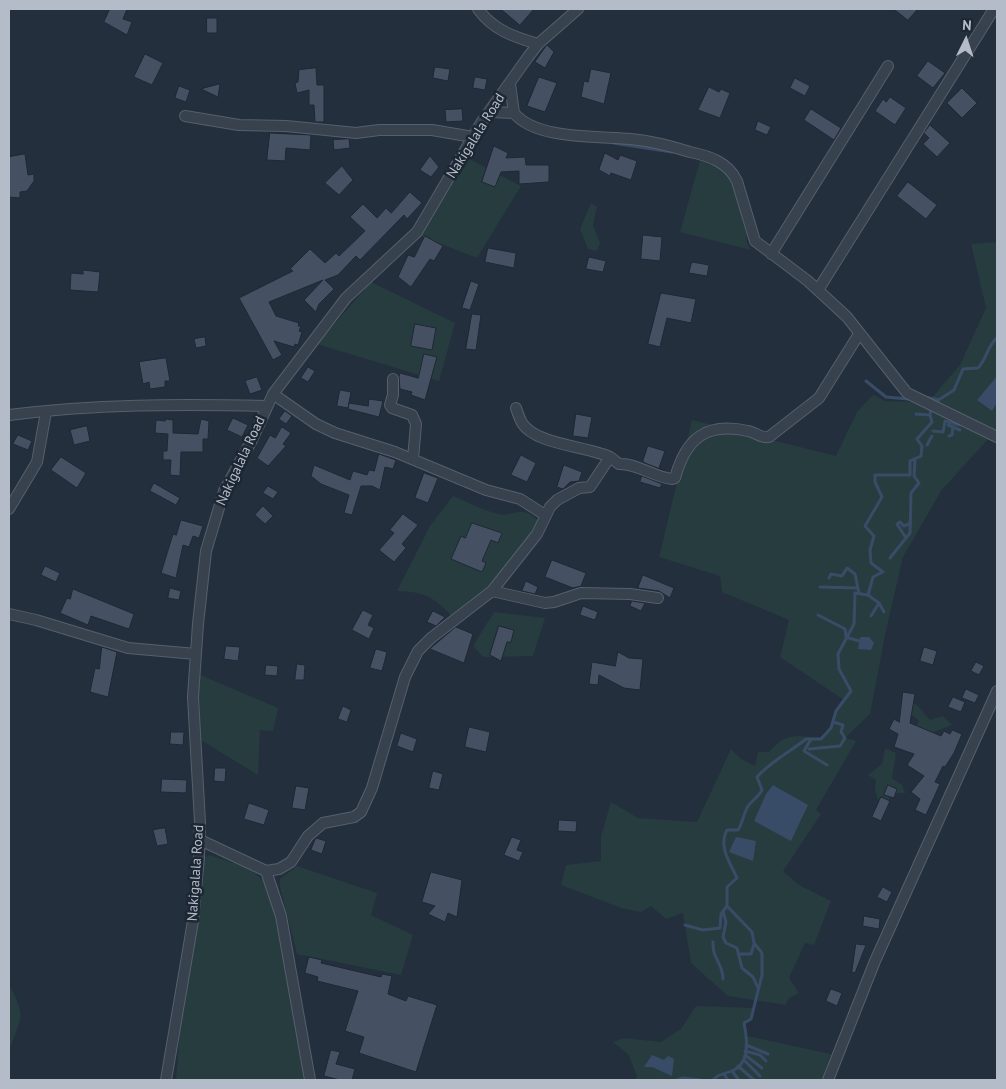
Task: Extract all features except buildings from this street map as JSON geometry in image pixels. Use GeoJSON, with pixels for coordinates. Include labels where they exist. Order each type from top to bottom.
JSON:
{"type":"FeatureCollection","features":[{"type":"Feature","properties":{"kind":"street"},"geometry":{"type":"LineString","coordinates":[[478,9],[498,29],[538,44]]}},
{"type":"Feature","properties":{"kind":"street","name":"Nakigalala Road"},"geometry":{"type":"LineString","coordinates":[[166,1080],[193,921],[200,840],[193,697],[196,654],[209,539],[224,491],[252,440],[273,394],[346,298],[416,232],[473,137],[538,44],[578,9]]}},
{"type":"Feature","properties":{"kind":"street"},"geometry":{"type":"LineString","coordinates":[[818,290],[994,9]]}},
{"type":"Feature","properties":{"kind":"street"},"geometry":{"type":"LineString","coordinates":[[771,254],[888,66]]}},
{"type":"Feature","properties":{"kind":"street"},"geometry":{"type":"LineString","coordinates":[[510,84],[514,113]]}},
{"type":"Feature","properties":{"kind":"street"},"geometry":{"type":"LineString","coordinates":[[490,112],[514,113],[525,122],[561,134],[658,143],[712,157],[735,176],[753,237],[771,254],[818,290],[847,317],[908,394],[997,437]]}},
{"type":"Feature","properties":{"kind":"street"},"geometry":{"type":"LineString","coordinates":[[185,116],[239,125],[286,126],[356,133],[379,130],[432,130],[473,137]]}},
{"type":"Feature","properties":{"kind":"street"},"geometry":{"type":"LineString","coordinates":[[516,408],[522,424],[550,440],[610,457],[619,464],[628,464],[663,478],[672,479],[675,478],[679,463],[687,449],[704,432],[714,428],[732,428],[769,438],[819,398],[859,334]]}},
{"type":"Feature","properties":{"kind":"street"},"geometry":{"type":"LineString","coordinates":[[394,379],[391,407],[412,415],[416,424],[413,459]]}},
{"type":"Feature","properties":{"kind":"street"},"geometry":{"type":"LineString","coordinates":[[273,394],[316,424],[335,433],[413,459],[486,490],[520,499],[546,515]]}},
{"type":"Feature","properties":{"kind":"street"},"geometry":{"type":"LineString","coordinates":[[9,415],[98,406],[266,406]]}},
{"type":"Feature","properties":{"kind":"street"},"geometry":{"type":"LineString","coordinates":[[9,508],[36,462],[46,412]]}},
{"type":"Feature","properties":{"kind":"street"},"geometry":{"type":"LineString","coordinates":[[200,840],[266,871],[279,869],[291,862],[308,836],[323,823],[354,816],[361,812],[372,788],[405,677],[418,651],[431,638],[492,591],[537,534],[546,515],[557,500],[579,488],[590,487],[610,457]]}},
{"type":"Feature","properties":{"kind":"street"},"geometry":{"type":"LineString","coordinates":[[492,591],[545,603],[581,593],[630,594],[658,598]]}},
{"type":"Feature","properties":{"kind":"street"},"geometry":{"type":"LineString","coordinates":[[9,614],[36,620],[128,648],[196,654]]}},
{"type":"Feature","properties":{"kind":"street"},"geometry":{"type":"LineString","coordinates":[[828,1080],[875,961],[997,691]]}},
{"type":"Feature","properties":{"kind":"street"},"geometry":{"type":"LineString","coordinates":[[266,871],[281,916],[310,1080]]}},
{"type":"Feature","properties":{"kind":"green space"},"geometry":{"type":"Polygon","coordinates":[[[465,157],[521,186],[477,258],[418,235],[465,157]]]}},
{"type":"Feature","properties":{"kind":"green space"},"geometry":{"type":"Polygon","coordinates":[[[701,157],[741,180],[747,243],[751,250],[680,232],[701,157]]]}},
{"type":"Feature","properties":{"kind":"green space"},"geometry":{"type":"Polygon","coordinates":[[[591,203],[597,207],[593,225],[600,243],[597,251],[588,249],[580,229],[591,203]]]}},
{"type":"Feature","properties":{"kind":"green space"},"geometry":{"type":"Polygon","coordinates":[[[997,242],[997,376],[977,400],[992,411],[997,403],[997,431],[981,426],[929,401],[960,365],[986,308],[971,244],[997,242]]]}},
{"type":"Feature","properties":{"kind":"green space"},"geometry":{"type":"Polygon","coordinates":[[[371,282],[455,323],[439,381],[317,344],[371,282]]]}},
{"type":"Feature","properties":{"kind":"green space"},"geometry":{"type":"Polygon","coordinates":[[[873,395],[885,401],[913,402],[988,439],[941,491],[903,557],[885,635],[870,714],[845,738],[856,741],[816,810],[821,814],[783,871],[799,885],[831,901],[814,945],[805,943],[789,978],[799,993],[788,999],[786,1005],[728,996],[691,963],[683,913],[666,919],[651,906],[641,912],[621,908],[561,885],[566,865],[601,861],[601,836],[611,802],[638,818],[697,822],[731,749],[741,759],[755,766],[758,752],[769,752],[781,741],[793,736],[821,739],[828,730],[844,700],[780,657],[789,620],[722,592],[720,576],[659,557],[692,420],[836,456],[857,412],[873,395]],[[773,785],[754,821],[768,828],[808,806],[773,785]]]}},
{"type":"Feature","properties":{"kind":"green space"},"geometry":{"type":"Polygon","coordinates":[[[453,496],[498,514],[529,513],[541,524],[510,563],[457,621],[437,602],[425,595],[397,591],[430,526],[453,496]]]}},
{"type":"Feature","properties":{"kind":"green space"},"geometry":{"type":"Polygon","coordinates":[[[494,612],[545,618],[533,656],[483,657],[473,646],[494,612]]]}},
{"type":"Feature","properties":{"kind":"green space"},"geometry":{"type":"Polygon","coordinates":[[[198,674],[278,708],[273,731],[260,730],[258,775],[201,740],[198,674]]]}},
{"type":"Feature","properties":{"kind":"green space"},"geometry":{"type":"Polygon","coordinates":[[[916,704],[930,720],[943,716],[952,725],[934,732],[938,748],[913,730],[919,721],[908,712],[911,705],[916,704]]]}},
{"type":"Feature","properties":{"kind":"green space"},"geometry":{"type":"Polygon","coordinates":[[[885,748],[896,753],[892,778],[902,785],[905,793],[890,793],[888,806],[879,804],[875,790],[876,780],[868,775],[882,764],[885,748]]]}},
{"type":"Feature","properties":{"kind":"green space"},"geometry":{"type":"Polygon","coordinates":[[[209,855],[249,869],[263,881],[276,902],[305,1080],[176,1080],[181,1016],[204,858],[209,855]]]}},
{"type":"Feature","properties":{"kind":"green space"},"geometry":{"type":"Polygon","coordinates":[[[297,866],[377,893],[371,915],[413,935],[401,975],[297,954],[280,887],[280,879],[297,866]]]}},
{"type":"Feature","properties":{"kind":"green space"},"geometry":{"type":"Polygon","coordinates":[[[9,984],[18,1004],[20,1018],[9,1051],[9,984]]]}},
{"type":"Feature","properties":{"kind":"green space"},"geometry":{"type":"Polygon","coordinates":[[[696,1006],[753,1008],[751,1019],[744,1023],[747,1036],[831,1054],[822,1080],[635,1080],[637,1076],[628,1054],[613,1042],[624,1038],[661,1042],[681,1029],[696,1006]]]}},
{"type":"Feature","properties":{"kind":"water"},"geometry":{"type":"Polygon","coordinates":[[[997,376],[997,403],[992,411],[977,400],[997,376]]]}},
{"type":"Feature","properties":{"kind":"water"},"geometry":{"type":"Polygon","coordinates":[[[860,637],[869,637],[874,643],[871,650],[858,649],[860,637]]]}},
{"type":"Feature","properties":{"kind":"water"},"geometry":{"type":"Polygon","coordinates":[[[773,785],[808,805],[791,841],[754,821],[766,794],[773,785]]]}},
{"type":"Feature","properties":{"kind":"water"},"geometry":{"type":"Polygon","coordinates":[[[736,837],[756,841],[753,861],[729,852],[736,837]]]}},
{"type":"Feature","properties":{"kind":"water"},"geometry":{"type":"Polygon","coordinates":[[[652,1055],[664,1060],[668,1056],[674,1059],[672,1076],[652,1067],[644,1067],[652,1055]]]}},
{"type":"Feature","properties":{"kind":"waterway"},"geometry":{"type":"LineString","coordinates":[[613,143],[672,152]]}},
{"type":"Feature","properties":{"kind":"waterway"},"geometry":{"type":"LineString","coordinates":[[937,401],[954,390],[963,369],[978,368],[997,338]]}},
{"type":"Feature","properties":{"kind":"waterway"},"geometry":{"type":"LineString","coordinates":[[866,381],[886,397],[908,399]]}},
{"type":"Feature","properties":{"kind":"waterway"},"geometry":{"type":"LineString","coordinates":[[925,397],[939,400]]}},
{"type":"Feature","properties":{"kind":"waterway"},"geometry":{"type":"LineString","coordinates":[[713,1080],[717,1076],[734,1070],[743,1061],[746,1049],[744,1023],[751,1019],[762,975],[762,953],[754,943],[752,932],[727,906],[727,887],[737,878],[724,848],[725,836],[727,830],[738,830],[747,807],[762,790],[757,777],[762,771],[806,739],[821,739],[831,728],[836,711],[851,691],[839,669],[838,654],[854,624],[855,593],[868,595],[873,577],[883,572],[871,563],[870,550],[874,536],[865,526],[882,497],[875,482],[875,475],[910,475],[910,461],[921,456],[922,446],[917,439],[932,422],[931,409]]}},
{"type":"Feature","properties":{"kind":"waterway"},"geometry":{"type":"LineString","coordinates":[[916,414],[930,415]]}},
{"type":"Feature","properties":{"kind":"waterway"},"geometry":{"type":"LineString","coordinates":[[933,431],[943,432],[945,421],[960,425]]}},
{"type":"Feature","properties":{"kind":"waterway"},"geometry":{"type":"LineString","coordinates":[[948,425],[960,430]]}},
{"type":"Feature","properties":{"kind":"waterway"},"geometry":{"type":"LineString","coordinates":[[949,436],[952,435],[953,427]]}},
{"type":"Feature","properties":{"kind":"waterway"},"geometry":{"type":"LineString","coordinates":[[927,445],[932,436]]}},
{"type":"Feature","properties":{"kind":"waterway"},"geometry":{"type":"LineString","coordinates":[[890,558],[910,533],[911,493],[919,483],[914,476],[915,459]]}},
{"type":"Feature","properties":{"kind":"waterway"},"geometry":{"type":"LineString","coordinates":[[906,538],[897,524],[900,522],[904,526],[911,523]]}},
{"type":"Feature","properties":{"kind":"waterway"},"geometry":{"type":"LineString","coordinates":[[829,578],[831,574],[842,576],[847,568],[855,574],[859,593]]}},
{"type":"Feature","properties":{"kind":"waterway"},"geometry":{"type":"LineString","coordinates":[[820,587],[857,588]]}},
{"type":"Feature","properties":{"kind":"waterway"},"geometry":{"type":"LineString","coordinates":[[868,595],[879,603],[884,612]]}},
{"type":"Feature","properties":{"kind":"waterway"},"geometry":{"type":"LineString","coordinates":[[871,616],[879,603]]}},
{"type":"Feature","properties":{"kind":"waterway"},"geometry":{"type":"LineString","coordinates":[[818,615],[845,629],[846,637],[859,641]]}},
{"type":"Feature","properties":{"kind":"waterway"},"geometry":{"type":"LineString","coordinates":[[809,749],[840,746],[845,738],[841,732],[843,725],[833,722]]}},
{"type":"Feature","properties":{"kind":"waterway"},"geometry":{"type":"LineString","coordinates":[[811,739],[804,751],[827,765]]}},
{"type":"Feature","properties":{"kind":"waterway"},"geometry":{"type":"LineString","coordinates":[[685,925],[703,930],[720,928],[721,914],[727,906]]}},
{"type":"Feature","properties":{"kind":"waterway"},"geometry":{"type":"LineString","coordinates":[[723,911],[726,922],[723,937],[726,943],[737,948],[742,968],[753,977],[758,988]]}},
{"type":"Feature","properties":{"kind":"waterway"},"geometry":{"type":"LineString","coordinates":[[713,942],[714,953],[723,974],[723,979]]}},
{"type":"Feature","properties":{"kind":"waterway"},"geometry":{"type":"LineString","coordinates":[[738,954],[751,954],[754,944]]}},
{"type":"Feature","properties":{"kind":"waterway"},"geometry":{"type":"LineString","coordinates":[[746,1045],[768,1054]]}},
{"type":"Feature","properties":{"kind":"waterway"},"geometry":{"type":"LineString","coordinates":[[745,1051],[760,1055],[766,1061]]}},
{"type":"Feature","properties":{"kind":"waterway"},"geometry":{"type":"LineString","coordinates":[[745,1055],[762,1068]]}},
{"type":"Feature","properties":{"kind":"waterway"},"geometry":{"type":"LineString","coordinates":[[744,1060],[760,1076]]}},
{"type":"Feature","properties":{"kind":"waterway"},"geometry":{"type":"LineString","coordinates":[[738,1066],[754,1080]]}},
{"type":"Feature","properties":{"kind":"waterway"},"geometry":{"type":"LineString","coordinates":[[732,1071],[739,1080]]}},
{"type":"Feature","properties":{"kind":"waterway"},"geometry":{"type":"LineString","coordinates":[[724,1074],[728,1080]]}},
{"type":"Feature","properties":{"kind":"waterway"},"geometry":{"type":"LineString","coordinates":[[677,1080],[683,1078],[700,1080]]}}]}
